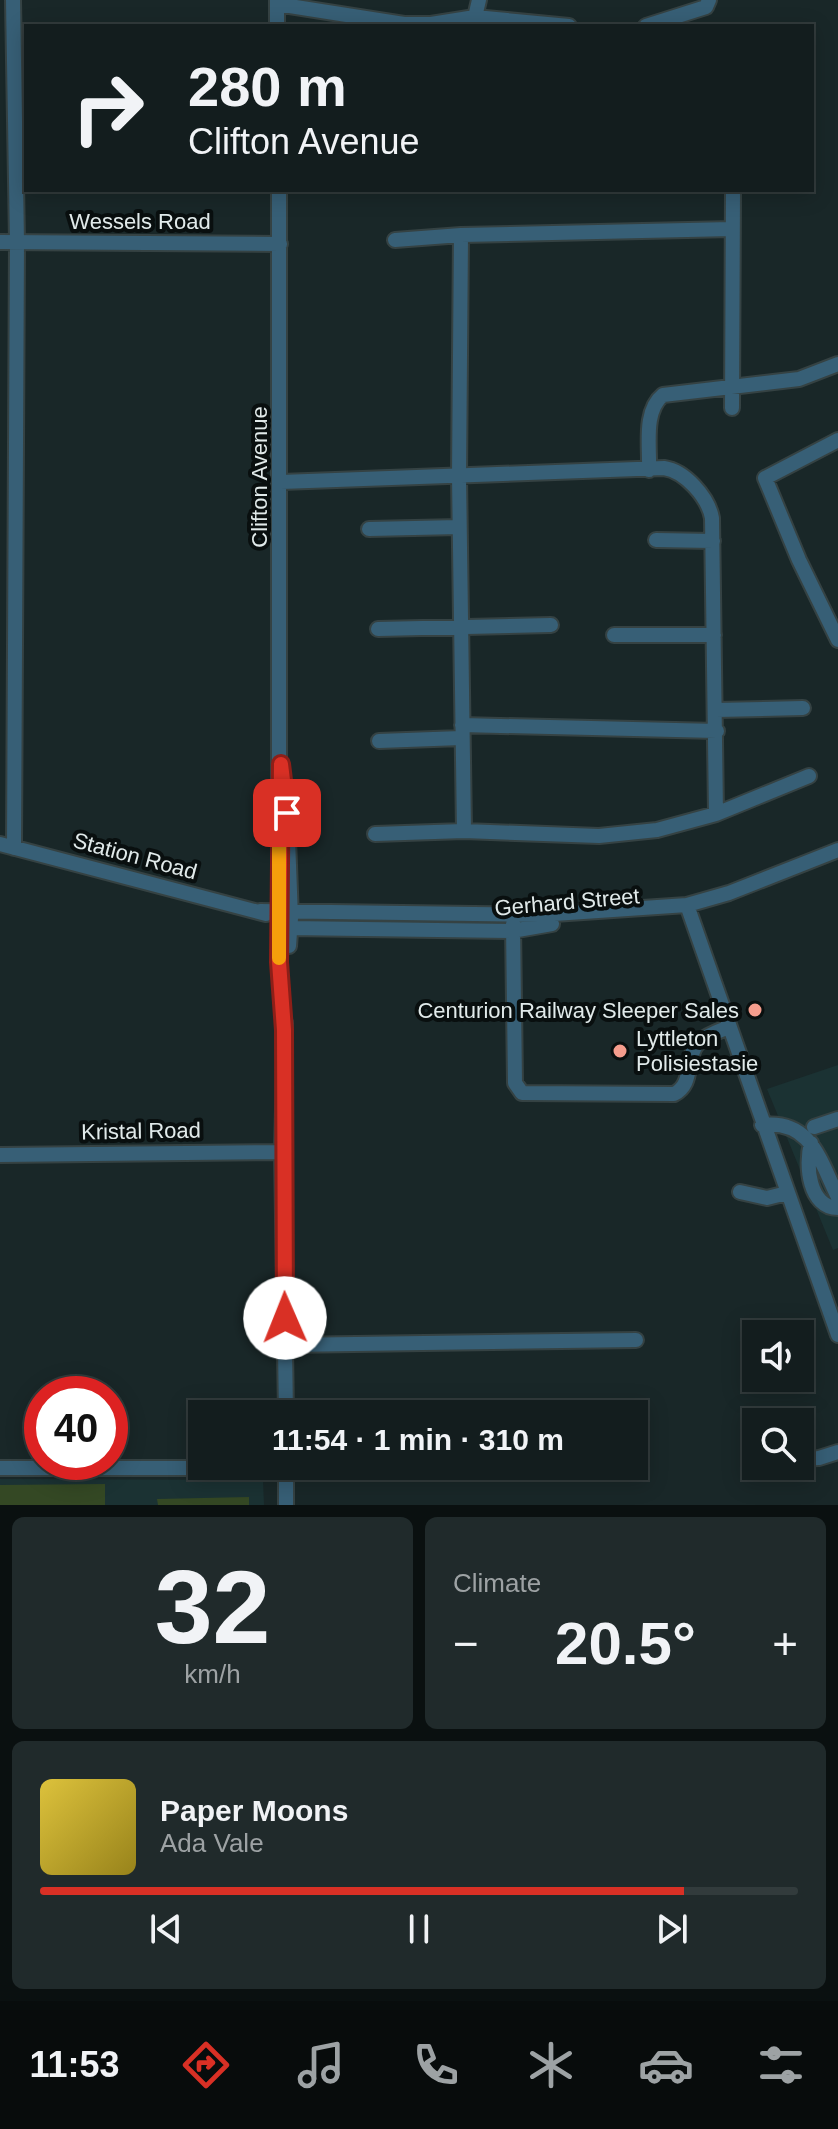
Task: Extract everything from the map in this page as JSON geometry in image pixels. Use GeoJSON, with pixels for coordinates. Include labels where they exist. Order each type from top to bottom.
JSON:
{"type":"FeatureCollection","features":[{"type":"Feature","properties":{"kind":"street"},"geometry":{"type":"LineString","coordinates":[[7,846],[17,242],[13,0]]}},
{"type":"Feature","properties":{"kind":"street"},"geometry":{"type":"LineString","coordinates":[[475,17],[479,0]]}},
{"type":"Feature","properties":{"kind":"street"},"geometry":{"type":"LineString","coordinates":[[652,24],[706,7],[709,0]]}},
{"type":"Feature","properties":{"kind":"street"},"geometry":{"type":"LineString","coordinates":[[277,24],[277,2],[404,24],[431,24],[475,17],[553,24]]}},
{"type":"Feature","properties":{"kind":"street","name":"Clifton Avenue"},"geometry":{"type":"LineString","coordinates":[[279,192],[281,764],[285,918],[282,1152],[286,1400]]}},
{"type":"Feature","properties":{"kind":"street"},"geometry":{"type":"LineString","coordinates":[[732,408],[733,192]]}},
{"type":"Feature","properties":{"kind":"street"},"geometry":{"type":"LineString","coordinates":[[395,240],[461,235],[732,229]]}},
{"type":"Feature","properties":{"kind":"street"},"geometry":{"type":"LineString","coordinates":[[461,235],[459,527],[464,831]]}},
{"type":"Feature","properties":{"kind":"street","name":"Wessels Road"},"geometry":{"type":"LineString","coordinates":[[0,242],[280,244]]}},
{"type":"Feature","properties":{"kind":"street"},"geometry":{"type":"LineString","coordinates":[[649,470],[654,402],[675,392],[799,379],[838,364]]}},
{"type":"Feature","properties":{"kind":"street"},"geometry":{"type":"LineString","coordinates":[[838,440],[765,478],[799,560],[838,640]]}},
{"type":"Feature","properties":{"kind":"street"},"geometry":{"type":"LineString","coordinates":[[281,482],[678,471],[711,509],[716,814]]}},
{"type":"Feature","properties":{"kind":"street"},"geometry":{"type":"LineString","coordinates":[[369,529],[459,527]]}},
{"type":"Feature","properties":{"kind":"street"},"geometry":{"type":"LineString","coordinates":[[656,540],[713,541]]}},
{"type":"Feature","properties":{"kind":"street"},"geometry":{"type":"LineString","coordinates":[[378,629],[551,625]]}},
{"type":"Feature","properties":{"kind":"street"},"geometry":{"type":"LineString","coordinates":[[614,635],[714,635]]}},
{"type":"Feature","properties":{"kind":"street"},"geometry":{"type":"LineString","coordinates":[[716,710],[803,708]]}},
{"type":"Feature","properties":{"kind":"street"},"geometry":{"type":"LineString","coordinates":[[379,741],[462,731],[717,731]]}},
{"type":"Feature","properties":{"kind":"street"},"geometry":{"type":"LineString","coordinates":[[375,834],[464,831],[599,836],[657,830],[716,814],[809,776]]}},
{"type":"Feature","properties":{"kind":"street","name":"Station Road"},"geometry":{"type":"LineString","coordinates":[[7,846],[285,918]]}},
{"type":"Feature","properties":{"kind":"street","name":"Gerhard Street"},"geometry":{"type":"LineString","coordinates":[[690,910],[838,850]]}},
{"type":"Feature","properties":{"kind":"street","name":"Gerhard Street"},"geometry":{"type":"LineString","coordinates":[[285,918],[539,924],[690,910],[838,857]]}},
{"type":"Feature","properties":{"kind":"street"},"geometry":{"type":"LineString","coordinates":[[690,910],[762,1125],[838,1335]]}},
{"type":"Feature","properties":{"kind":"street"},"geometry":{"type":"LineString","coordinates":[[513,923],[515,1083],[522,1093],[674,1094],[687,1083],[695,1047],[710,1035],[729,1027]]}},
{"type":"Feature","properties":{"kind":"street"},"geometry":{"type":"LineString","coordinates":[[814,1127],[838,1119]]}},
{"type":"Feature","properties":{"kind":"street"},"geometry":{"type":"LineString","coordinates":[[762,1125],[796,1128],[811,1143],[838,1197]]}},
{"type":"Feature","properties":{"kind":"street"},"geometry":{"type":"LineString","coordinates":[[811,1143],[807,1163],[818,1198],[829,1207],[838,1208]]}},
{"type":"Feature","properties":{"kind":"street","name":"Kristal Road"},"geometry":{"type":"LineString","coordinates":[[0,1155],[282,1152]]}},
{"type":"Feature","properties":{"kind":"street"},"geometry":{"type":"LineString","coordinates":[[740,1192],[767,1198],[787,1193]]}},
{"type":"Feature","properties":{"kind":"street"},"geometry":{"type":"LineString","coordinates":[[286,1345],[636,1340]]}},
{"type":"Feature","properties":{"kind":"street"},"geometry":{"type":"LineString","coordinates":[[814,1458],[838,1452]]}},
{"type":"Feature","properties":{"kind":"street"},"geometry":{"type":"LineString","coordinates":[[0,1468],[188,1467]]}},
{"type":"Feature","properties":{"kind":"street"},"geometry":{"type":"LineString","coordinates":[[286,1480],[286,1505]]}},
{"type":"Feature","properties":{"kind":"shaded area"},"geometry":{"type":"Polygon","coordinates":[[[838,1065],[838,1248],[833,1250],[767,1089],[838,1065]]]}},
{"type":"Feature","properties":{"kind":"shaded area"},"geometry":{"type":"Polygon","coordinates":[[[0,1479],[263,1480],[264,1505],[0,1505],[0,1479]]]}},
{"type":"Feature","properties":{"kind":"green space"},"geometry":{"type":"Polygon","coordinates":[[[105,1484],[105,1505],[0,1505],[0,1485],[105,1484]]]}},
{"type":"Feature","properties":{"kind":"green space"},"geometry":{"type":"Polygon","coordinates":[[[249,1497],[249,1505],[158,1505],[157,1499],[249,1497]]]}},
{"type":"Feature","properties":{"kind":"slow traffic"},"geometry":{"type":"LineString","coordinates":[[279,837],[279,958]]}},
{"type":"Feature","properties":{"kind":"place","name":"Centurion Railway Sleeper Sales"},"geometry":{"type":"Point","coordinates":[755,1010]}},
{"type":"Feature","properties":{"kind":"place","name":"Lyttleton Polisiestasie"},"geometry":{"type":"Point","coordinates":[620,1051]}},
{"type":"Feature","properties":{"kind":"route"},"geometry":{"type":"LineString","coordinates":[[285,1318],[282,1152],[284,1030],[279,962],[281,764],[287,813]]}}]}
